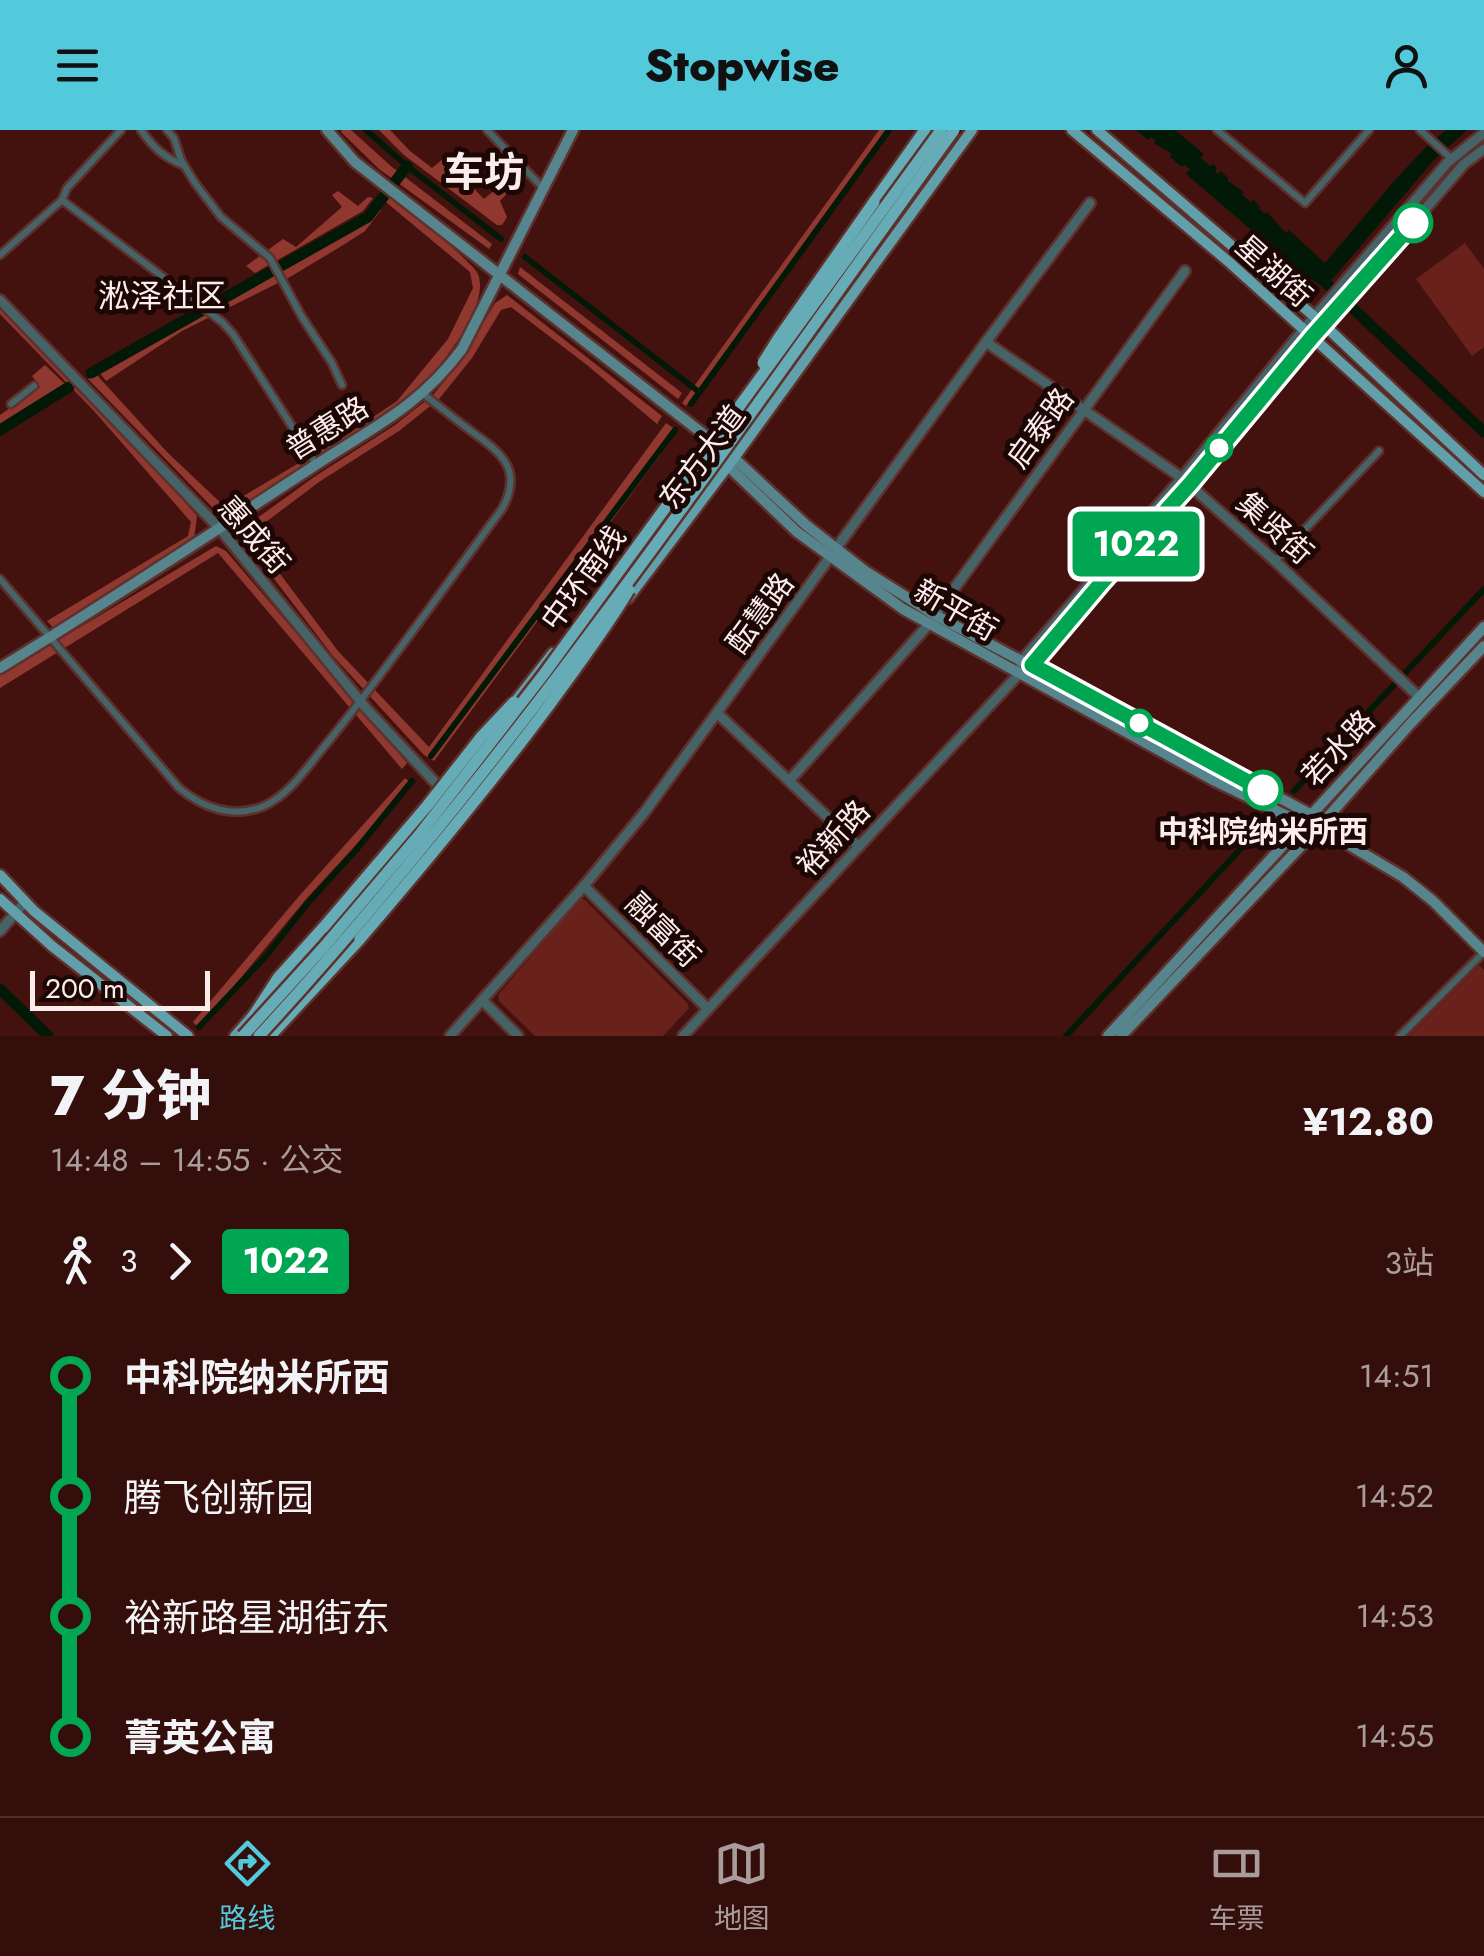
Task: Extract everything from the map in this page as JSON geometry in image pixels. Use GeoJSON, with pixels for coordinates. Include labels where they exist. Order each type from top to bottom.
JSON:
{"type":"FeatureCollection","features":[{"type":"Feature","properties":{"kind":"highway"},"geometry":{"type":"LineString","coordinates":[[736,412],[778,339],[928,130]]}},
{"type":"Feature","properties":{"kind":"highway","name":"中环南线"},"geometry":{"type":"LineString","coordinates":[[243,1036],[419,835],[559,654],[941,130]]}},
{"type":"Feature","properties":{"kind":"highway","name":"中环南线"},"geometry":{"type":"LineString","coordinates":[[258,1036],[428,841],[553,682],[954,130]]}},
{"type":"Feature","properties":{"kind":"highway"},"geometry":{"type":"LineString","coordinates":[[269,1036],[360,939],[463,818],[612,618],[656,544]]}},
{"type":"Feature","properties":{"kind":"highway"},"geometry":{"type":"LineString","coordinates":[[254,1014],[278,978],[428,806],[482,736],[559,654]]}},
{"type":"Feature","properties":{"kind":"main road","name":"新平街"},"geometry":{"type":"LineString","coordinates":[[326,130],[355,162],[710,440],[798,532],[834,554],[903,609],[1027,663],[1306,819]]}},
{"type":"Feature","properties":{"kind":"main road","name":"普惠路"},"geometry":{"type":"LineString","coordinates":[[0,668],[220,530],[316,464],[402,412],[423,394],[462,349],[573,130]]}},
{"type":"Feature","properties":{"kind":"main road","name":"东方大道"},"geometry":{"type":"LineString","coordinates":[[235,1036],[444,792],[563,640],[710,440],[928,130]]}},
{"type":"Feature","properties":{"kind":"main road","name":"东方大道"},"geometry":{"type":"LineString","coordinates":[[269,1036],[462,810],[655,564],[972,130]]}},
{"type":"Feature","properties":{"kind":"main road","name":"星湖街"},"geometry":{"type":"LineString","coordinates":[[1072,130],[1228,262],[1484,492]]}},
{"type":"Feature","properties":{"kind":"main road","name":"星湖街"},"geometry":{"type":"LineString","coordinates":[[1097,130],[1319,321],[1484,475]]}},
{"type":"Feature","properties":{"kind":"main road","name":"新平街"},"geometry":{"type":"LineString","coordinates":[[932,620],[1019,674],[1216,781],[1306,819]]}},
{"type":"Feature","properties":{"kind":"main road","name":"若水路"},"geometry":{"type":"LineString","coordinates":[[1108,1036],[1484,627]]}},
{"type":"Feature","properties":{"kind":"main road","name":"若水路"},"geometry":{"type":"LineString","coordinates":[[1121,1036],[1484,646]]}},
{"type":"Feature","properties":{"kind":"main road","name":"裕新路"},"geometry":{"type":"LineString","coordinates":[[1019,674],[1027,663]]}},
{"type":"Feature","properties":{"kind":"main road"},"geometry":{"type":"LineString","coordinates":[[1306,819],[1433,900],[1484,952]]}},
{"type":"Feature","properties":{"kind":"main road"},"geometry":{"type":"LineString","coordinates":[[0,875],[25,902],[184,1032]]}},
{"type":"Feature","properties":{"kind":"main road"},"geometry":{"type":"LineString","coordinates":[[0,899],[167,1036]]}},
{"type":"Feature","properties":{"kind":"street"},"geometry":{"type":"LineString","coordinates":[[0,255],[62,200],[67,188],[121,130]]}},
{"type":"Feature","properties":{"kind":"street"},"geometry":{"type":"LineString","coordinates":[[141,130],[154,149],[184,165]]}},
{"type":"Feature","properties":{"kind":"street"},"geometry":{"type":"LineString","coordinates":[[166,130],[174,138],[184,165],[221,217],[270,258],[342,385]]}},
{"type":"Feature","properties":{"kind":"street"},"geometry":{"type":"LineString","coordinates":[[487,130],[543,188]]}},
{"type":"Feature","properties":{"kind":"street"},"geometry":{"type":"LineString","coordinates":[[1217,130],[1305,203],[1368,130]]}},
{"type":"Feature","properties":{"kind":"street"},"geometry":{"type":"LineString","coordinates":[[1420,130],[1452,159]]}},
{"type":"Feature","properties":{"kind":"street"},"geometry":{"type":"LineString","coordinates":[[1319,321],[1330,298],[1452,159],[1484,133]]}},
{"type":"Feature","properties":{"kind":"street"},"geometry":{"type":"LineString","coordinates":[[1319,321],[1340,307],[1464,164],[1484,149]]}},
{"type":"Feature","properties":{"kind":"street"},"geometry":{"type":"LineString","coordinates":[[62,200],[230,330],[316,464]]}},
{"type":"Feature","properties":{"kind":"street","name":"酝慧路"},"geometry":{"type":"LineString","coordinates":[[450,1036],[644,813],[1090,204]]}},
{"type":"Feature","properties":{"kind":"street","name":"启泰路"},"geometry":{"type":"LineString","coordinates":[[789,781],[932,620],[1185,271]]}},
{"type":"Feature","properties":{"kind":"street","name":"惠成街"},"geometry":{"type":"LineString","coordinates":[[0,300],[220,530],[360,702],[462,810]]}},
{"type":"Feature","properties":{"kind":"street","name":"裕新路"},"geometry":{"type":"LineString","coordinates":[[1027,663],[1102,582],[1319,321]]}},
{"type":"Feature","properties":{"kind":"street","name":"集贤街"},"geometry":{"type":"LineString","coordinates":[[986,342],[1186,481],[1419,697]]}},
{"type":"Feature","properties":{"kind":"street"},"geometry":{"type":"LineString","coordinates":[[11,404],[34,386]]}},
{"type":"Feature","properties":{"kind":"street"},"geometry":{"type":"LineString","coordinates":[[0,578],[174,784],[198,802],[220,810],[233,812],[269,804],[284,794],[360,702],[502,510],[510,489],[508,467],[501,455],[423,394]]}},
{"type":"Feature","properties":{"kind":"street"},"geometry":{"type":"LineString","coordinates":[[1275,561],[1378,451]]}},
{"type":"Feature","properties":{"kind":"street","name":"裕新路"},"geometry":{"type":"LineString","coordinates":[[683,1036],[1019,674]]}},
{"type":"Feature","properties":{"kind":"street"},"geometry":{"type":"LineString","coordinates":[[717,713],[860,847]]}},
{"type":"Feature","properties":{"kind":"street","name":"融富街"},"geometry":{"type":"LineString","coordinates":[[584,886],[708,1010]]}},
{"type":"Feature","properties":{"kind":"street"},"geometry":{"type":"LineString","coordinates":[[0,932],[25,902]]}},
{"type":"Feature","properties":{"kind":"street"},"geometry":{"type":"LineString","coordinates":[[1400,1036],[1484,952]]}},
{"type":"Feature","properties":{"kind":"street"},"geometry":{"type":"LineString","coordinates":[[482,1000],[518,1036]]}},
{"type":"Feature","properties":{"kind":"shaded area"},"geometry":{"type":"Polygon","coordinates":[[[342,130],[351,130],[492,244],[489,249],[379,169],[342,130]]]}},
{"type":"Feature","properties":{"kind":"shaded area"},"geometry":{"type":"Polygon","coordinates":[[[379,130],[390,130],[432,168],[444,158],[484,199],[495,190],[499,194],[511,182],[514,186],[500,201],[507,217],[502,225],[404,155],[379,130]]]}},
{"type":"Feature","properties":{"kind":"shaded area"},"geometry":{"type":"Polygon","coordinates":[[[879,130],[886,130],[686,406],[682,403],[879,130]]]}},
{"type":"Feature","properties":{"kind":"shaded area"},"geometry":{"type":"Polygon","coordinates":[[[1136,130],[1175,130],[1204,154],[1201,158],[1210,166],[1213,164],[1218,174],[1221,171],[1244,192],[1242,195],[1253,200],[1286,233],[1289,230],[1325,263],[1426,147],[1446,130],[1467,130],[1433,161],[1337,274],[1321,286],[1186,174],[1190,169],[1182,167],[1151,137],[1148,140],[1136,130]]]}},
{"type":"Feature","properties":{"kind":"shaded area"},"geometry":{"type":"Polygon","coordinates":[[[338,191],[358,206],[368,197],[373,198],[363,211],[255,273],[246,266],[283,239],[296,247],[342,207],[332,195],[338,191]]]}},
{"type":"Feature","properties":{"kind":"shaded area"},"geometry":{"type":"Polygon","coordinates":[[[386,193],[451,246],[478,274],[480,289],[467,325],[442,362],[405,404],[230,514],[216,511],[88,379],[96,374],[167,452],[225,507],[351,432],[397,401],[448,339],[473,288],[470,272],[381,198],[386,193]]]}},
{"type":"Feature","properties":{"kind":"shaded area"},"geometry":{"type":"Polygon","coordinates":[[[375,207],[381,210],[365,231],[290,277],[182,331],[106,381],[99,372],[363,220],[375,207]]]}},
{"type":"Feature","properties":{"kind":"shaded area"},"geometry":{"type":"Polygon","coordinates":[[[1465,243],[1484,269],[1484,347],[1472,356],[1416,279],[1465,243]]]}},
{"type":"Feature","properties":{"kind":"shaded area"},"geometry":{"type":"Polygon","coordinates":[[[520,267],[682,393],[678,399],[518,274],[520,267]]]}},
{"type":"Feature","properties":{"kind":"shaded area"},"geometry":{"type":"Polygon","coordinates":[[[507,295],[662,416],[657,424],[511,307],[501,310],[472,358],[439,399],[250,534],[338,651],[429,747],[666,423],[675,429],[661,454],[434,761],[424,755],[333,656],[243,538],[245,527],[433,395],[460,362],[495,303],[507,295]]]}},
{"type":"Feature","properties":{"kind":"shaded area"},"geometry":{"type":"Polygon","coordinates":[[[0,304],[107,414],[197,516],[194,539],[55,630],[47,621],[188,536],[191,522],[94,411],[0,314],[0,304]]]}},
{"type":"Feature","properties":{"kind":"shaded area"},"geometry":{"type":"Polygon","coordinates":[[[45,365],[65,384],[0,427],[0,415],[40,387],[32,376],[45,365]]]}},
{"type":"Feature","properties":{"kind":"shaded area"},"geometry":{"type":"Polygon","coordinates":[[[216,546],[226,551],[407,763],[402,769],[218,553],[0,688],[0,675],[216,546]]]}},
{"type":"Feature","properties":{"kind":"shaded area"},"geometry":{"type":"Polygon","coordinates":[[[405,778],[412,784],[307,898],[199,1028],[193,1022],[405,778]]]}},
{"type":"Feature","properties":{"kind":"shaded area"},"geometry":{"type":"Polygon","coordinates":[[[580,899],[687,1003],[689,1008],[663,1036],[535,1036],[499,1001],[498,995],[580,899]]]}},
{"type":"Feature","properties":{"kind":"shaded area"},"geometry":{"type":"Polygon","coordinates":[[[1479,965],[1484,970],[1484,1036],[1408,1036],[1479,965]]]}},
{"type":"Feature","properties":{"kind":"waterway"},"geometry":{"type":"LineString","coordinates":[[366,130],[501,239]]}},
{"type":"Feature","properties":{"kind":"waterway"},"geometry":{"type":"LineString","coordinates":[[691,404],[889,130]]}},
{"type":"Feature","properties":{"kind":"waterway"},"geometry":{"type":"LineString","coordinates":[[91,373],[368,217],[407,166]]}},
{"type":"Feature","properties":{"kind":"waterway"},"geometry":{"type":"LineString","coordinates":[[525,257],[699,392]]}},
{"type":"Feature","properties":{"kind":"waterway"},"geometry":{"type":"LineString","coordinates":[[1327,284],[1484,432]]}},
{"type":"Feature","properties":{"kind":"waterway"},"geometry":{"type":"LineString","coordinates":[[0,430],[69,387]]}},
{"type":"Feature","properties":{"kind":"waterway"},"geometry":{"type":"LineString","coordinates":[[431,756],[675,430]]}},
{"type":"Feature","properties":{"kind":"waterway"},"geometry":{"type":"LineString","coordinates":[[1294,791],[1484,589]]}},
{"type":"Feature","properties":{"kind":"waterway"},"geometry":{"type":"LineString","coordinates":[[199,1027],[267,955],[412,781]]}},
{"type":"Feature","properties":{"kind":"waterway"},"geometry":{"type":"LineString","coordinates":[[1066,1036],[1263,825]]}},
{"type":"Feature","properties":{"kind":"waterway"},"geometry":{"type":"LineString","coordinates":[[0,989],[48,1036]]}},
{"type":"Feature","properties":{"kind":"bus line","name":"1022"},"geometry":{"type":"LineString","coordinates":[[1263,790],[1032,665],[1413,223]]}},
{"type":"Feature","properties":{"kind":"place","name":"中科院纳米所西"},"geometry":{"type":"Point","coordinates":[1263,790]}},
{"type":"Feature","properties":{"kind":"district","name":"车坊"},"geometry":{"type":"Point","coordinates":[484,172]}},
{"type":"Feature","properties":{"kind":"district","name":"淞泽社区"},"geometry":{"type":"Point","coordinates":[162,296]}}]}
